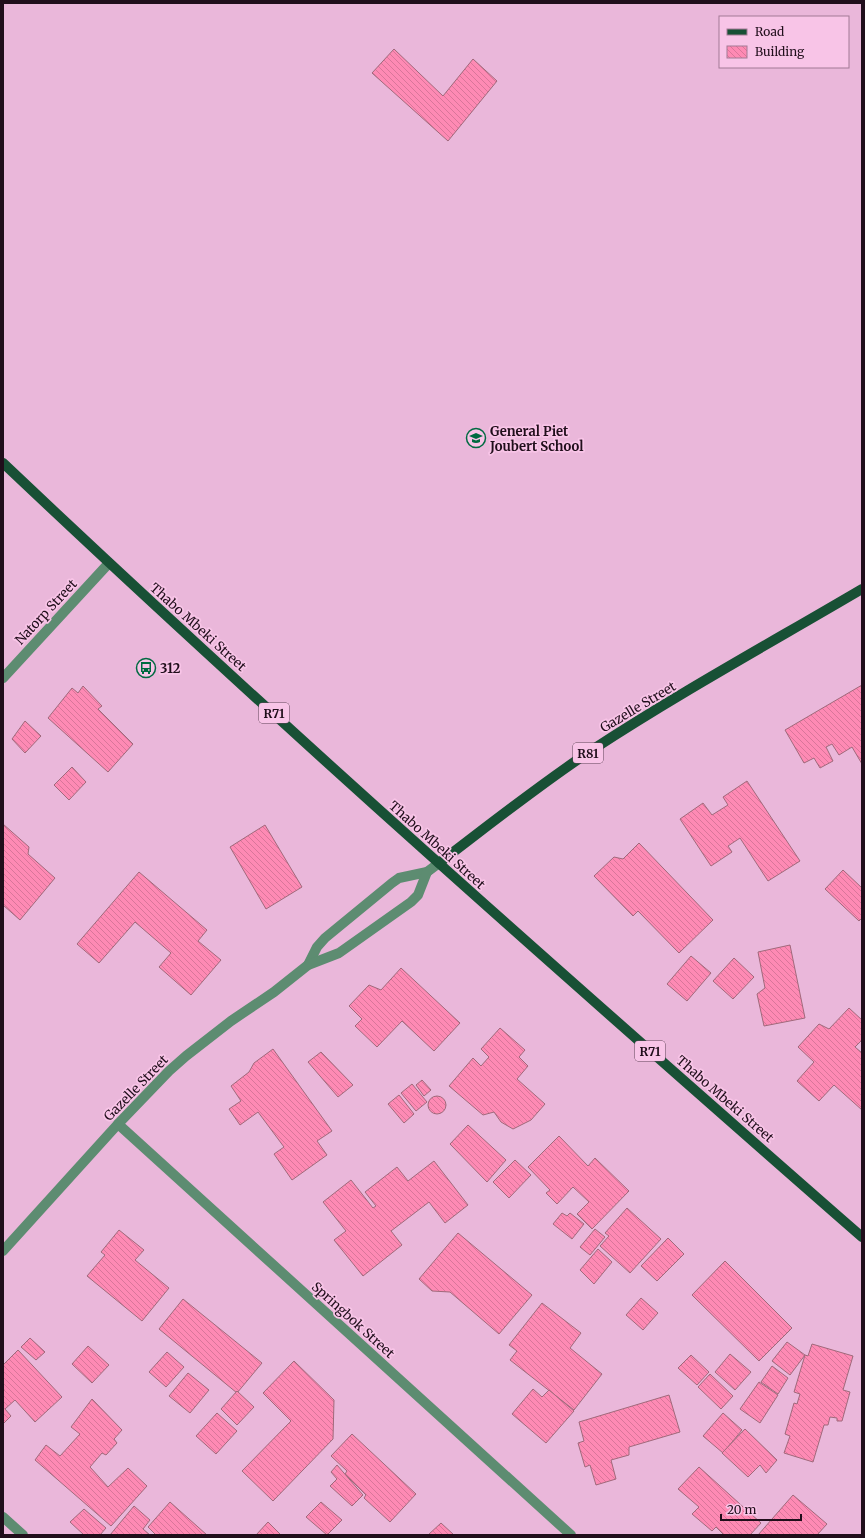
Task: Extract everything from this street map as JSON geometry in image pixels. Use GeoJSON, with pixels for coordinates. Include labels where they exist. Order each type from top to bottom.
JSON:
{"type":"FeatureCollection","features":[{"type":"Feature","properties":{"kind":"main road","name":"Thabo Mbeki Street"},"geometry":{"type":"LineString","coordinates":[[3,463],[109,563],[438,863],[862,1237]]}},
{"type":"Feature","properties":{"kind":"main road","name":"Gazelle Street"},"geometry":{"type":"LineString","coordinates":[[438,863],[593,749],[688,691],[862,589]]}},
{"type":"Feature","properties":{"kind":"street","name":"Natorp Street"},"geometry":{"type":"LineString","coordinates":[[3,678],[109,563]]}},
{"type":"Feature","properties":{"kind":"street"},"geometry":{"type":"LineString","coordinates":[[427,872],[438,863]]}},
{"type":"Feature","properties":{"kind":"street","name":"Gazelle Street"},"geometry":{"type":"LineString","coordinates":[[3,1251],[44,1204],[169,1071],[186,1056],[274,992],[308,965],[339,953],[411,902],[418,895],[427,872]]}},
{"type":"Feature","properties":{"kind":"street","name":"Gazelle Street"},"geometry":{"type":"LineString","coordinates":[[308,965],[317,947],[324,938],[392,883],[400,878],[427,872]]}},
{"type":"Feature","properties":{"kind":"street","name":"Springbok Street"},"geometry":{"type":"LineString","coordinates":[[118,1124],[571,1535]]}},
{"type":"Feature","properties":{"kind":"street"},"geometry":{"type":"LineString","coordinates":[[3,1517],[23,1535]]}},
{"type":"Feature","properties":{"kind":"building"},"geometry":{"type":"Polygon","coordinates":[[[394,49],[443,96],[473,59],[497,81],[448,141],[372,73],[394,49]]]}},
{"type":"Feature","properties":{"kind":"building"},"geometry":{"type":"Polygon","coordinates":[[[862,685],[862,764],[852,747],[839,755],[832,744],[826,747],[833,761],[820,768],[814,758],[804,763],[785,730],[862,685]]]}},
{"type":"Feature","properties":{"kind":"building"},"geometry":{"type":"Polygon","coordinates":[[[83,686],[102,706],[98,709],[133,744],[108,772],[48,718],[72,688],[78,693],[83,686]]]}},
{"type":"Feature","properties":{"kind":"building"},"geometry":{"type":"Polygon","coordinates":[[[25,721],[41,736],[25,753],[12,739],[25,721]]]}},
{"type":"Feature","properties":{"kind":"building"},"geometry":{"type":"Polygon","coordinates":[[[72,767],[86,782],[69,800],[54,785],[72,767]]]}},
{"type":"Feature","properties":{"kind":"building"},"geometry":{"type":"Polygon","coordinates":[[[747,781],[800,861],[768,881],[740,838],[728,846],[732,852],[711,866],[680,819],[703,803],[712,815],[728,805],[723,797],[747,781]]]}},
{"type":"Feature","properties":{"kind":"building"},"geometry":{"type":"Polygon","coordinates":[[[3,824],[29,847],[28,854],[55,878],[20,920],[3,905],[3,824]]]}},
{"type":"Feature","properties":{"kind":"building"},"geometry":{"type":"Polygon","coordinates":[[[265,825],[302,887],[266,909],[230,847],[265,825]]]}},
{"type":"Feature","properties":{"kind":"building"},"geometry":{"type":"Polygon","coordinates":[[[639,843],[713,920],[679,953],[638,911],[633,916],[594,876],[614,857],[623,859],[639,843]]]}},
{"type":"Feature","properties":{"kind":"building"},"geometry":{"type":"Polygon","coordinates":[[[843,870],[862,888],[862,918],[859,921],[825,889],[843,870]]]}},
{"type":"Feature","properties":{"kind":"building"},"geometry":{"type":"Polygon","coordinates":[[[139,872],[207,930],[198,941],[221,960],[191,995],[159,967],[171,953],[135,922],[99,963],[77,944],[139,872]]]}},
{"type":"Feature","properties":{"kind":"building"},"geometry":{"type":"Polygon","coordinates":[[[790,945],[805,1018],[764,1026],[757,994],[765,988],[758,952],[790,945]]]}},
{"type":"Feature","properties":{"kind":"building"},"geometry":{"type":"Polygon","coordinates":[[[691,956],[711,973],[687,1001],[667,984],[691,956]]]}},
{"type":"Feature","properties":{"kind":"building"},"geometry":{"type":"Polygon","coordinates":[[[734,958],[754,977],[733,999],[713,981],[734,958]]]}},
{"type":"Feature","properties":{"kind":"building"},"geometry":{"type":"Polygon","coordinates":[[[401,968],[460,1023],[434,1051],[402,1021],[377,1047],[355,1026],[362,1019],[349,1006],[369,985],[381,990],[401,968]]]}},
{"type":"Feature","properties":{"kind":"building"},"geometry":{"type":"Polygon","coordinates":[[[849,1008],[862,1020],[862,1040],[855,1047],[862,1053],[862,1110],[834,1085],[819,1101],[797,1081],[814,1062],[798,1047],[819,1024],[829,1029],[849,1008]]]}},
{"type":"Feature","properties":{"kind":"building"},"geometry":{"type":"Polygon","coordinates":[[[500,1028],[525,1050],[519,1057],[528,1066],[517,1079],[545,1104],[531,1120],[513,1129],[501,1122],[494,1112],[483,1115],[449,1086],[473,1058],[481,1066],[489,1057],[481,1049],[500,1028]]]}},
{"type":"Feature","properties":{"kind":"building"},"geometry":{"type":"Polygon","coordinates":[[[273,1049],[332,1131],[317,1141],[327,1155],[292,1180],[274,1154],[284,1147],[258,1112],[240,1125],[229,1109],[241,1101],[231,1086],[249,1072],[254,1063],[273,1049]]]}},
{"type":"Feature","properties":{"kind":"building"},"geometry":{"type":"Polygon","coordinates":[[[321,1052],[353,1085],[338,1097],[308,1062],[321,1052]]]}},
{"type":"Feature","properties":{"kind":"building"},"geometry":{"type":"Polygon","coordinates":[[[422,1080],[431,1090],[424,1096],[416,1085],[422,1080]]]}},
{"type":"Feature","properties":{"kind":"building"},"geometry":{"type":"Polygon","coordinates":[[[412,1084],[427,1102],[416,1111],[401,1093],[412,1084]]]}},
{"type":"Feature","properties":{"kind":"building"},"geometry":{"type":"Polygon","coordinates":[[[399,1095],[414,1114],[404,1123],[388,1104],[399,1095]]]}},
{"type":"Feature","properties":{"kind":"building"},"geometry":{"type":"Polygon","coordinates":[[[437,1096],[443,1099],[446,1105],[443,1111],[437,1114],[431,1111],[428,1105],[431,1099],[437,1096]]]}},
{"type":"Feature","properties":{"kind":"building"},"geometry":{"type":"Polygon","coordinates":[[[468,1125],[506,1160],[487,1182],[450,1144],[468,1125]]]}},
{"type":"Feature","properties":{"kind":"building"},"geometry":{"type":"Polygon","coordinates":[[[559,1136],[588,1166],[595,1158],[629,1191],[592,1229],[577,1214],[589,1202],[573,1187],[557,1204],[546,1193],[550,1190],[528,1167],[559,1136]]]}},
{"type":"Feature","properties":{"kind":"building"},"geometry":{"type":"Polygon","coordinates":[[[515,1160],[531,1175],[509,1198],[493,1182],[515,1160]]]}},
{"type":"Feature","properties":{"kind":"building"},"geometry":{"type":"Polygon","coordinates":[[[434,1161],[468,1205],[445,1223],[429,1202],[391,1231],[402,1245],[363,1276],[334,1240],[346,1231],[323,1202],[351,1180],[373,1208],[376,1206],[365,1192],[397,1167],[408,1181],[434,1161]]]}},
{"type":"Feature","properties":{"kind":"building"},"geometry":{"type":"Polygon","coordinates":[[[627,1208],[661,1239],[630,1273],[600,1246],[609,1236],[605,1233],[627,1208]]]}},
{"type":"Feature","properties":{"kind":"building"},"geometry":{"type":"Polygon","coordinates":[[[562,1213],[567,1216],[570,1213],[584,1224],[572,1239],[553,1224],[562,1213]]]}},
{"type":"Feature","properties":{"kind":"building"},"geometry":{"type":"Polygon","coordinates":[[[595,1229],[605,1237],[590,1255],[580,1247],[595,1229]]]}},
{"type":"Feature","properties":{"kind":"building"},"geometry":{"type":"Polygon","coordinates":[[[119,1230],[144,1250],[135,1260],[169,1288],[142,1321],[87,1276],[105,1255],[101,1252],[119,1230]]]}},
{"type":"Feature","properties":{"kind":"building"},"geometry":{"type":"Polygon","coordinates":[[[458,1233],[532,1295],[499,1334],[450,1292],[432,1291],[419,1279],[458,1233]]]}},
{"type":"Feature","properties":{"kind":"building"},"geometry":{"type":"Polygon","coordinates":[[[668,1238],[684,1254],[657,1281],[641,1266],[668,1238]]]}},
{"type":"Feature","properties":{"kind":"building"},"geometry":{"type":"Polygon","coordinates":[[[598,1249],[612,1262],[594,1284],[580,1270],[598,1249]]]}},
{"type":"Feature","properties":{"kind":"building"},"geometry":{"type":"Polygon","coordinates":[[[725,1261],[792,1328],[759,1361],[692,1295],[725,1261]]]}},
{"type":"Feature","properties":{"kind":"building"},"geometry":{"type":"Polygon","coordinates":[[[641,1298],[658,1313],[643,1330],[626,1315],[641,1298]]]}},
{"type":"Feature","properties":{"kind":"building"},"geometry":{"type":"Polygon","coordinates":[[[183,1299],[262,1363],[237,1393],[159,1329],[183,1299]]]}},
{"type":"Feature","properties":{"kind":"building"},"geometry":{"type":"Polygon","coordinates":[[[542,1303],[581,1333],[570,1348],[602,1374],[574,1410],[510,1360],[517,1351],[509,1345],[542,1303]]]}},
{"type":"Feature","properties":{"kind":"building"},"geometry":{"type":"Polygon","coordinates":[[[30,1338],[45,1352],[36,1360],[21,1347],[30,1338]]]}},
{"type":"Feature","properties":{"kind":"building"},"geometry":{"type":"Polygon","coordinates":[[[787,1342],[805,1355],[790,1375],[772,1361],[787,1342]]]}},
{"type":"Feature","properties":{"kind":"building"},"geometry":{"type":"Polygon","coordinates":[[[812,1344],[853,1356],[843,1390],[850,1392],[842,1421],[837,1421],[837,1418],[830,1417],[828,1425],[824,1425],[813,1462],[784,1453],[790,1436],[785,1434],[794,1403],[797,1404],[800,1394],[794,1392],[805,1355],[808,1356],[812,1344]]]}},
{"type":"Feature","properties":{"kind":"building"},"geometry":{"type":"Polygon","coordinates":[[[88,1346],[109,1365],[92,1383],[72,1364],[88,1346]]]}},
{"type":"Feature","properties":{"kind":"building"},"geometry":{"type":"Polygon","coordinates":[[[18,1350],[62,1397],[35,1422],[15,1400],[5,1409],[11,1416],[3,1424],[3,1365],[18,1350]]]}},
{"type":"Feature","properties":{"kind":"building"},"geometry":{"type":"Polygon","coordinates":[[[167,1352],[184,1367],[166,1387],[149,1372],[167,1352]]]}},
{"type":"Feature","properties":{"kind":"building"},"geometry":{"type":"Polygon","coordinates":[[[730,1354],[751,1372],[735,1390],[715,1372],[730,1354]]]}},
{"type":"Feature","properties":{"kind":"building"},"geometry":{"type":"Polygon","coordinates":[[[691,1355],[709,1372],[697,1385],[678,1368],[691,1355]]]}},
{"type":"Feature","properties":{"kind":"building"},"geometry":{"type":"Polygon","coordinates":[[[294,1361],[334,1400],[333,1439],[273,1501],[242,1471],[291,1421],[263,1393],[294,1361]]]}},
{"type":"Feature","properties":{"kind":"building"},"geometry":{"type":"Polygon","coordinates":[[[772,1366],[788,1378],[778,1394],[761,1382],[772,1366]]]}},
{"type":"Feature","properties":{"kind":"building"},"geometry":{"type":"Polygon","coordinates":[[[188,1373],[209,1390],[190,1413],[169,1396],[188,1373]]]}},
{"type":"Feature","properties":{"kind":"building"},"geometry":{"type":"Polygon","coordinates":[[[710,1374],[733,1396],[721,1409],[698,1387],[710,1374]]]}},
{"type":"Feature","properties":{"kind":"building"},"geometry":{"type":"Polygon","coordinates":[[[759,1382],[778,1395],[760,1423],[740,1409],[759,1382]]]}},
{"type":"Feature","properties":{"kind":"building"},"geometry":{"type":"Polygon","coordinates":[[[533,1389],[542,1397],[549,1390],[574,1411],[546,1443],[512,1414],[533,1389]]]}},
{"type":"Feature","properties":{"kind":"building"},"geometry":{"type":"Polygon","coordinates":[[[237,1391],[254,1407],[237,1425],[221,1409],[237,1391]]]}},
{"type":"Feature","properties":{"kind":"building"},"geometry":{"type":"Polygon","coordinates":[[[669,1395],[680,1432],[629,1447],[629,1455],[611,1460],[616,1479],[596,1485],[590,1465],[585,1467],[578,1443],[584,1441],[579,1422],[669,1395]]]}},
{"type":"Feature","properties":{"kind":"building"},"geometry":{"type":"Polygon","coordinates":[[[92,1399],[122,1430],[114,1439],[117,1443],[106,1455],[102,1453],[90,1467],[108,1487],[128,1468],[147,1486],[111,1526],[35,1460],[46,1445],[60,1456],[80,1434],[71,1427],[92,1399]]]}},
{"type":"Feature","properties":{"kind":"building"},"geometry":{"type":"Polygon","coordinates":[[[217,1413],[237,1431],[216,1454],[196,1436],[217,1413]]]}},
{"type":"Feature","properties":{"kind":"building"},"geometry":{"type":"Polygon","coordinates":[[[723,1413],[742,1430],[723,1453],[703,1436],[723,1413]]]}},
{"type":"Feature","properties":{"kind":"building"},"geometry":{"type":"Polygon","coordinates":[[[745,1429],[777,1460],[766,1473],[760,1465],[748,1477],[722,1453],[745,1429]]]}},
{"type":"Feature","properties":{"kind":"building"},"geometry":{"type":"Polygon","coordinates":[[[352,1434],[416,1494],[390,1522],[364,1498],[366,1495],[345,1474],[347,1471],[331,1456],[352,1434]]]}},
{"type":"Feature","properties":{"kind":"building"},"geometry":{"type":"Polygon","coordinates":[[[337,1465],[363,1495],[352,1506],[330,1486],[337,1479],[331,1472],[337,1465]]]}},
{"type":"Feature","properties":{"kind":"building"},"geometry":{"type":"Polygon","coordinates":[[[699,1467],[761,1523],[750,1535],[724,1535],[716,1527],[712,1531],[692,1514],[699,1507],[678,1489],[699,1467]]]}},
{"type":"Feature","properties":{"kind":"building"},"geometry":{"type":"Polygon","coordinates":[[[793,1495],[827,1524],[817,1535],[758,1535],[793,1495]]]}},
{"type":"Feature","properties":{"kind":"building"},"geometry":{"type":"Polygon","coordinates":[[[170,1502],[207,1535],[156,1535],[148,1527],[170,1502]]]}},
{"type":"Feature","properties":{"kind":"building"},"geometry":{"type":"Polygon","coordinates":[[[321,1502],[342,1520],[327,1535],[306,1517],[321,1502]]]}},
{"type":"Feature","properties":{"kind":"building"},"geometry":{"type":"Polygon","coordinates":[[[134,1506],[150,1520],[143,1529],[150,1535],[110,1535],[134,1506]]]}},
{"type":"Feature","properties":{"kind":"building"},"geometry":{"type":"Polygon","coordinates":[[[84,1509],[106,1528],[100,1535],[84,1535],[70,1522],[84,1509]]]}},
{"type":"Feature","properties":{"kind":"building"},"geometry":{"type":"Polygon","coordinates":[[[268,1522],[281,1535],[256,1535],[268,1522]]]}},
{"type":"Feature","properties":{"kind":"building"},"geometry":{"type":"Polygon","coordinates":[[[441,1523],[454,1535],[428,1535],[441,1523]]]}},
{"type":"Feature","properties":{"kind":"place","name":"General Piet Joubert School"},"geometry":{"type":"Point","coordinates":[476,438]}},
{"type":"Feature","properties":{"kind":"place","name":"312"},"geometry":{"type":"Point","coordinates":[146,668]}}]}
